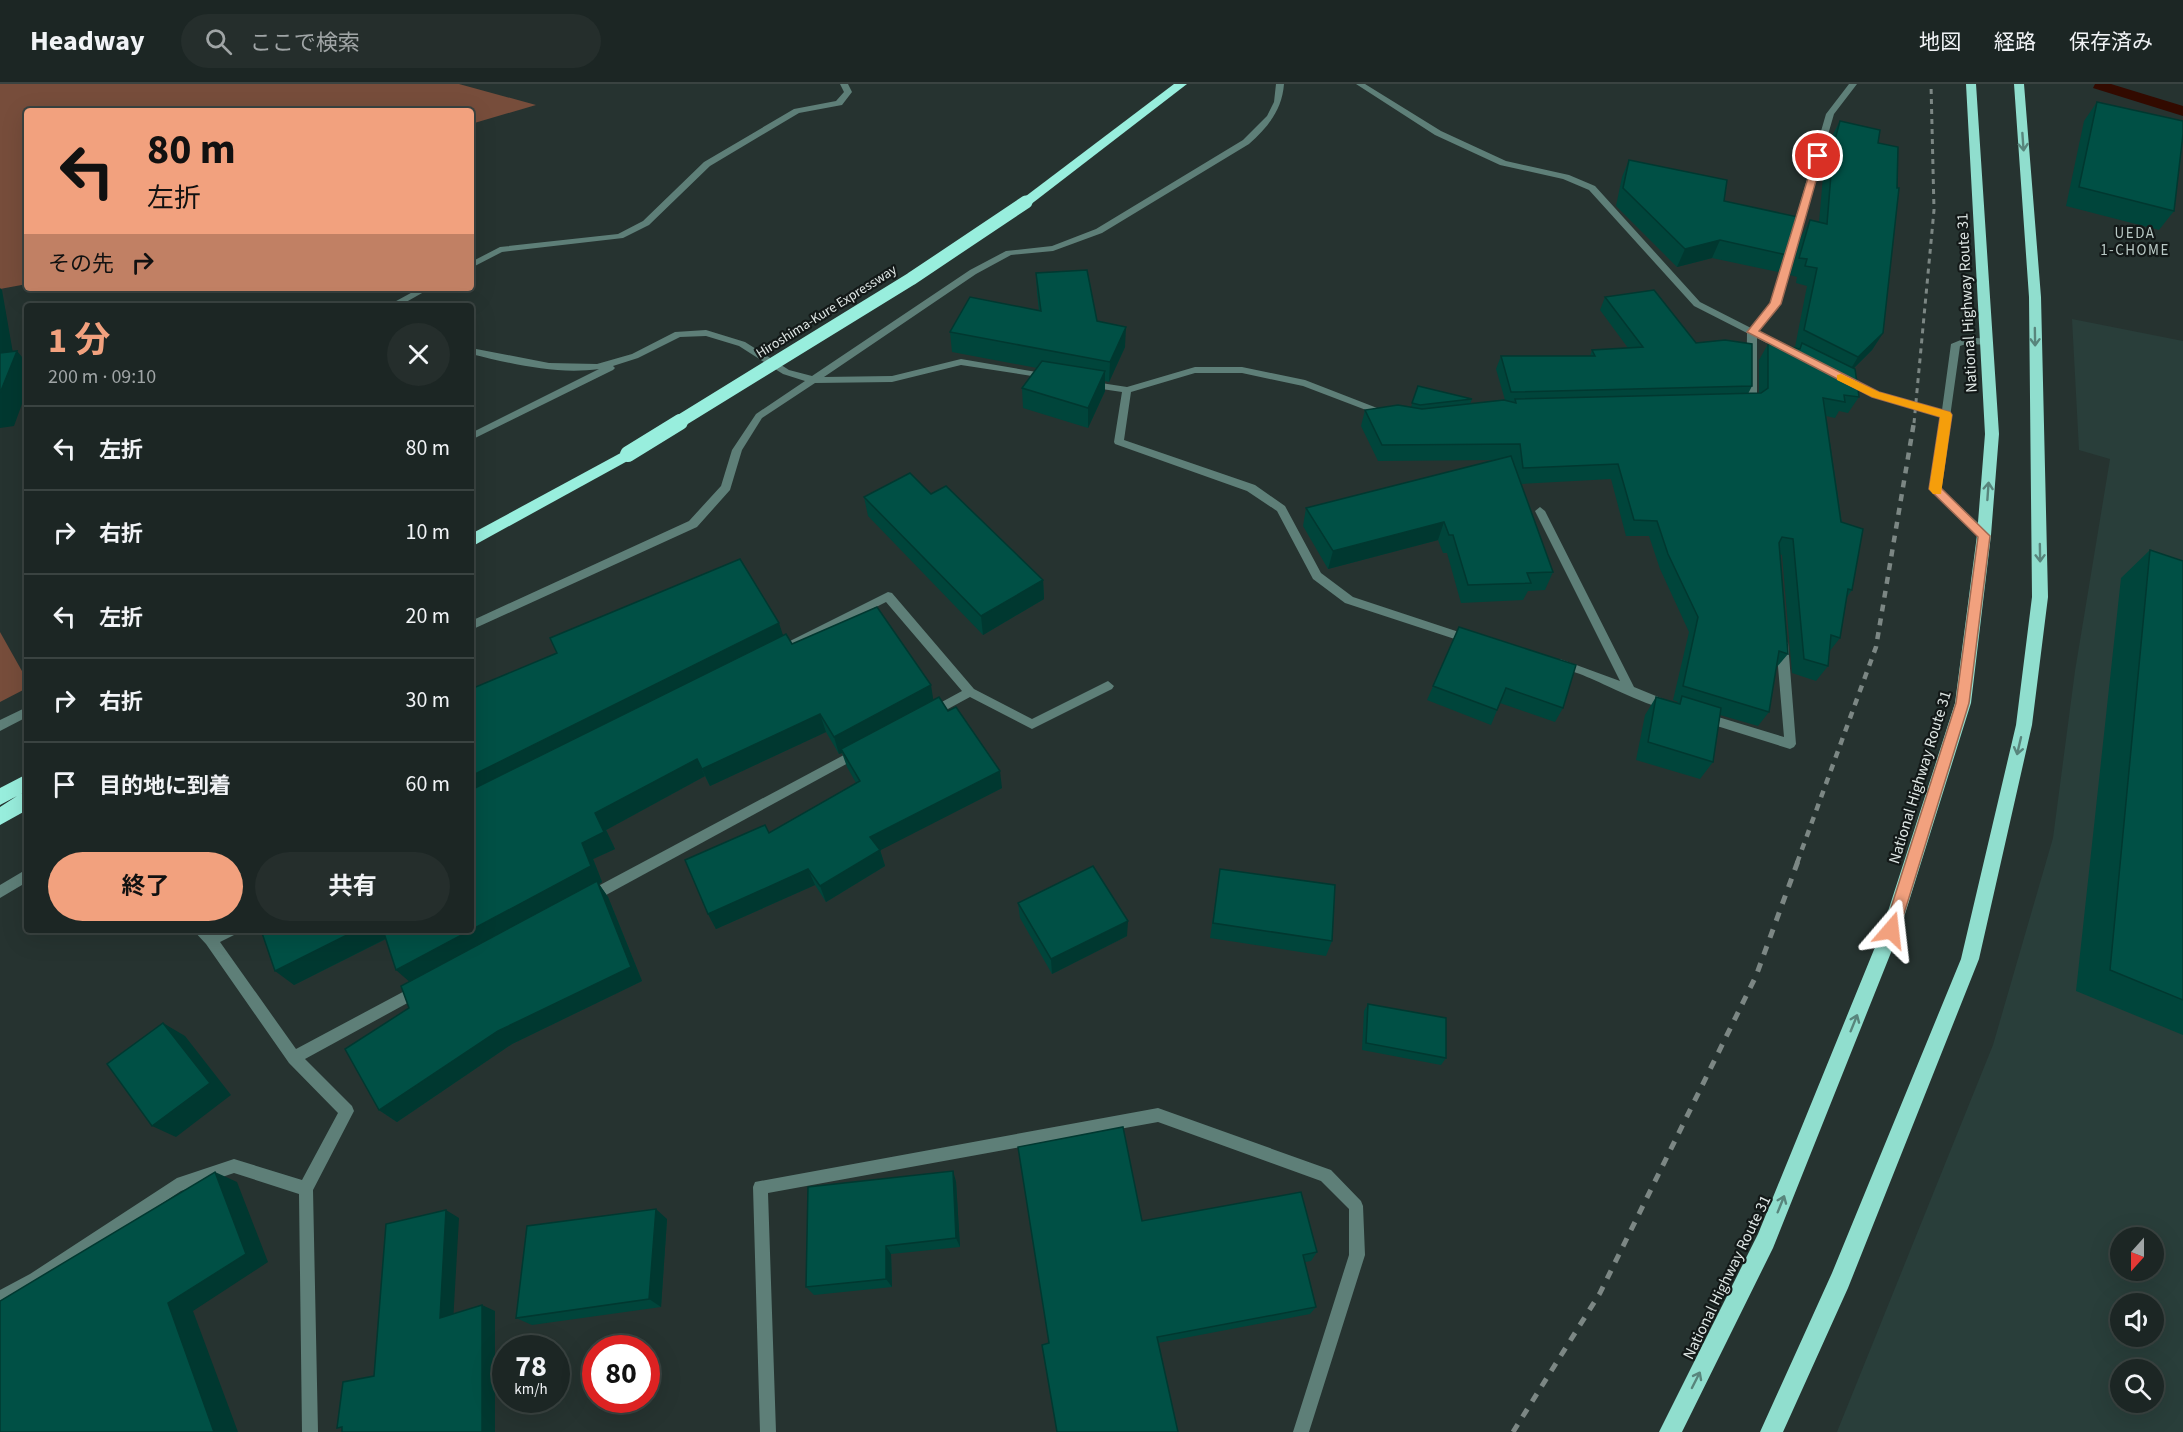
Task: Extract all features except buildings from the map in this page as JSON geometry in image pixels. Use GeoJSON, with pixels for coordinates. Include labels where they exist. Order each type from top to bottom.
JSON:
{"type":"FeatureCollection","features":[{"type":"Feature","properties":{"kind":"highway","name":"Hiroshima-Kure Expressway"},"geometry":{"type":"LineString","coordinates":[[474,539],[628,454],[911,279],[1026,202],[1181,84]]}},
{"type":"Feature","properties":{"kind":"highway","name":"National Highway Route 31"},"geometry":{"type":"LineString","coordinates":[[1670,1432],[1766,1241],[1891,930],[1962,703],[1984,536],[1992,434],[1971,84]]}},
{"type":"Feature","properties":{"kind":"highway"},"geometry":{"type":"LineString","coordinates":[[1771,1432],[1840,1280],[1970,959],[2024,725],[2040,597],[2035,297],[2019,84]]}},
{"type":"Feature","properties":{"kind":"highway"},"geometry":{"type":"LineString","coordinates":[[0,796],[24,784]]}},
{"type":"Feature","properties":{"kind":"highway"},"geometry":{"type":"LineString","coordinates":[[0,817],[24,803]]}},
{"type":"Feature","properties":{"kind":"street"},"geometry":{"type":"LineString","coordinates":[[474,263],[500,250],[620,236],[646,223],[707,164],[797,111],[839,103],[848,92],[844,84]]}},
{"type":"Feature","properties":{"kind":"street"},"geometry":{"type":"LineString","coordinates":[[474,625],[693,524],[726,487],[737,450],[759,416],[973,272],[1009,254],[1053,248],[1099,231],[1246,142],[1267,125],[1280,98],[1280,84]]}},
{"type":"Feature","properties":{"kind":"street"},"geometry":{"type":"LineString","coordinates":[[1360,84],[1438,133],[1503,163],[1566,177],[1592,188],[1697,304],[1804,358]]}},
{"type":"Feature","properties":{"kind":"street"},"geometry":{"type":"LineString","coordinates":[[1740,405],[1752,404],[1752,332],[1775,304],[1830,114],[1854,84]]}},
{"type":"Feature","properties":{"kind":"street"},"geometry":{"type":"LineString","coordinates":[[398,303],[421,291]]}},
{"type":"Feature","properties":{"kind":"street"},"geometry":{"type":"LineString","coordinates":[[474,436],[678,334],[706,333],[742,344],[786,372],[813,380],[892,379],[961,362],[1056,378]]}},
{"type":"Feature","properties":{"kind":"street"},"geometry":{"type":"LineString","coordinates":[[1984,536],[1935,489],[1956,344],[1968,340],[1986,342]]}},
{"type":"Feature","properties":{"kind":"street"},"geometry":{"type":"LineString","coordinates":[[474,352],[549,366],[597,367],[635,356]]}},
{"type":"Feature","properties":{"kind":"street"},"geometry":{"type":"LineString","coordinates":[[1079,382],[1126,390],[1195,370],[1242,370],[1305,383],[1398,417]]}},
{"type":"Feature","properties":{"kind":"street"},"geometry":{"type":"LineString","coordinates":[[1834,374],[1875,395],[1946,415]]}},
{"type":"Feature","properties":{"kind":"street"},"geometry":{"type":"LineString","coordinates":[[1126,390],[1119,442],[1251,488],[1281,509],[1317,576],[1349,600],[1477,642]]}},
{"type":"Feature","properties":{"kind":"street"},"geometry":{"type":"LineString","coordinates":[[1540,511],[1631,692]]}},
{"type":"Feature","properties":{"kind":"street"},"geometry":{"type":"LineString","coordinates":[[770,656],[888,596],[970,692],[1032,724],[1108,686]]}},
{"type":"Feature","properties":{"kind":"street"},"geometry":{"type":"LineString","coordinates":[[1552,662],[1574,667],[1631,692],[1686,712],[1790,744],[1781,628]]}},
{"type":"Feature","properties":{"kind":"street"},"geometry":{"type":"LineString","coordinates":[[918,720],[970,692]]}},
{"type":"Feature","properties":{"kind":"street"},"geometry":{"type":"LineString","coordinates":[[0,726],[24,714]]}},
{"type":"Feature","properties":{"kind":"street"},"geometry":{"type":"LineString","coordinates":[[574,906],[866,748]]}},
{"type":"Feature","properties":{"kind":"street"},"geometry":{"type":"LineString","coordinates":[[0,892],[24,877]]}},
{"type":"Feature","properties":{"kind":"street"},"geometry":{"type":"LineString","coordinates":[[206,935],[294,1058],[347,1111],[306,1189],[310,1432]]}},
{"type":"Feature","properties":{"kind":"street"},"geometry":{"type":"LineString","coordinates":[[294,1058],[429,985]]}},
{"type":"Feature","properties":{"kind":"street"},"geometry":{"type":"LineString","coordinates":[[768,1432],[760,1187],[1158,1115],[1326,1175],[1356,1206],[1357,1255],[1301,1432]]}},
{"type":"Feature","properties":{"kind":"street"},"geometry":{"type":"LineString","coordinates":[[0,1299],[35,1280],[177,1185],[234,1166],[306,1189]]}},
{"type":"Feature","properties":{"kind":"shaded area"},"geometry":{"type":"Polygon","coordinates":[[[0,84],[459,84],[536,105],[474,123],[474,108],[24,108],[24,285],[0,289],[0,84]]]}},
{"type":"Feature","properties":{"kind":"shaded area"},"geometry":{"type":"Polygon","coordinates":[[[2095,84],[2111,84],[2183,106],[2183,116],[2093,88],[2095,84]]]}},
{"type":"Feature","properties":{"kind":"shaded area"},"geometry":{"type":"Polygon","coordinates":[[[2072,319],[2183,341],[2183,1432],[1837,1432],[1993,1045],[2053,838],[2075,671],[2110,459],[2079,450],[2072,319]]]}},
{"type":"Feature","properties":{"kind":"shaded area"},"geometry":{"type":"Polygon","coordinates":[[[0,632],[24,675],[24,690],[0,702],[0,632]]]}},
{"type":"Feature","properties":{"kind":"railway"},"geometry":{"type":"LineString","coordinates":[[1914,423],[1934,210],[1931,84]]}},
{"type":"Feature","properties":{"kind":"railway"},"geometry":{"type":"LineString","coordinates":[[1797,863],[1876,647],[1914,422]]}},
{"type":"Feature","properties":{"kind":"railway"},"geometry":{"type":"LineString","coordinates":[[1513,1432],[1600,1293],[1756,976],[1798,861]]}},
{"type":"Feature","properties":{"kind":"slow traffic"},"geometry":{"type":"LineString","coordinates":[[1841,377],[1875,395],[1946,415],[1935,489],[1937,491]]}},
{"type":"Feature","properties":{"kind":"district","name":"UEDA 1-CHOME"},"geometry":{"type":"Point","coordinates":[2135,242]}},
{"type":"Feature","properties":{"kind":"route"},"geometry":{"type":"LineString","coordinates":[[1818,156],[1775,304],[1752,332],[1875,395],[1946,415],[1935,489],[1984,536],[1962,703],[1891,930]]}}]}
